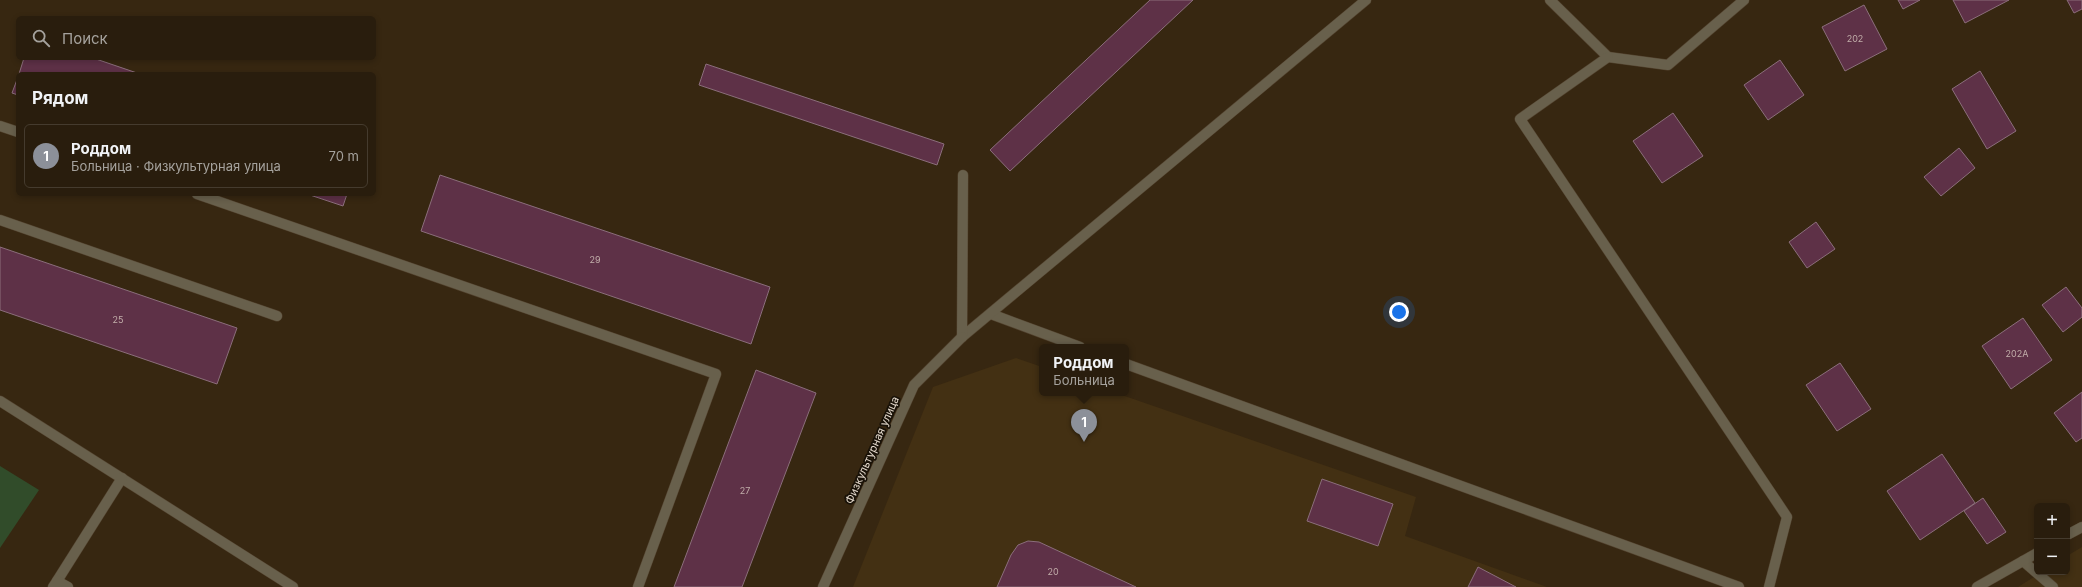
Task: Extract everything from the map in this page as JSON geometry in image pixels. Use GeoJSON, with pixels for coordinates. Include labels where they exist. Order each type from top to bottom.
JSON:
{"type":"FeatureCollection","features":[{"type":"Feature","properties":{"kind":"street","name":"Физкультурная улица"},"geometry":{"type":"LineString","coordinates":[[823,587],[914,385],[962,337],[1366,0]]}},
{"type":"Feature","properties":{"kind":"street"},"geometry":{"type":"LineString","coordinates":[[1550,0],[1608,57],[1668,65],[1744,0]]}},
{"type":"Feature","properties":{"kind":"street"},"geometry":{"type":"LineString","coordinates":[[1608,57],[1520,119],[1787,517],[1769,587]]}},
{"type":"Feature","properties":{"kind":"street"},"geometry":{"type":"LineString","coordinates":[[0,126],[16,131]]}},
{"type":"Feature","properties":{"kind":"street"},"geometry":{"type":"LineString","coordinates":[[962,337],[963,175]]}},
{"type":"Feature","properties":{"kind":"street"},"geometry":{"type":"LineString","coordinates":[[203,196],[716,374],[638,587]]}},
{"type":"Feature","properties":{"kind":"street"},"geometry":{"type":"LineString","coordinates":[[0,220],[277,316]]}},
{"type":"Feature","properties":{"kind":"street"},"geometry":{"type":"LineString","coordinates":[[991,314],[1072,344]]}},
{"type":"Feature","properties":{"kind":"street"},"geometry":{"type":"LineString","coordinates":[[1129,365],[1739,587]]}},
{"type":"Feature","properties":{"kind":"street"},"geometry":{"type":"LineString","coordinates":[[0,401],[293,587]]}},
{"type":"Feature","properties":{"kind":"street"},"geometry":{"type":"LineString","coordinates":[[68,587],[55,584],[122,478]]}},
{"type":"Feature","properties":{"kind":"street"},"geometry":{"type":"LineString","coordinates":[[2070,534],[2082,527]]}},
{"type":"Feature","properties":{"kind":"street"},"geometry":{"type":"LineString","coordinates":[[1977,587],[2034,555]]}},
{"type":"Feature","properties":{"kind":"street"},"geometry":{"type":"LineString","coordinates":[[2023,561],[2053,587]]}},
{"type":"Feature","properties":{"kind":"shaded area"},"geometry":{"type":"Polygon","coordinates":[[[1016,358],[1039,366],[1039,396],[1125,396],[1416,497],[1405,536],[1547,587],[853,587],[933,387],[1016,358]]]}},
{"type":"Feature","properties":{"kind":"shaded area"},"geometry":{"type":"Polygon","coordinates":[[[2082,547],[2082,587],[2018,587],[2037,575],[2070,575],[2070,554],[2082,547]]]}},
{"type":"Feature","properties":{"kind":"green space"},"geometry":{"type":"Polygon","coordinates":[[[0,466],[39,490],[0,548],[0,466]]]}},
{"type":"Feature","properties":{"kind":"building"},"geometry":{"type":"Polygon","coordinates":[[[1150,0],[1193,0],[1010,171],[990,150],[1150,0]]]}},
{"type":"Feature","properties":{"kind":"building"},"geometry":{"type":"Polygon","coordinates":[[[1898,0],[1920,0],[1903,9],[1898,0]]]}},
{"type":"Feature","properties":{"kind":"building"},"geometry":{"type":"Polygon","coordinates":[[[1953,0],[2009,0],[1965,23],[1953,0]]]}},
{"type":"Feature","properties":{"kind":"building"},"geometry":{"type":"Polygon","coordinates":[[[2067,0],[2082,0],[2082,9],[2074,13],[2067,0]]]}},
{"type":"Feature","properties":{"kind":"building"},"geometry":{"type":"Polygon","coordinates":[[[1864,5],[1887,49],[1845,71],[1822,27],[1864,5]]]}},
{"type":"Feature","properties":{"kind":"building"},"geometry":{"type":"Polygon","coordinates":[[[23,60],[99,60],[134,72],[20,72],[23,60]]]}},
{"type":"Feature","properties":{"kind":"building"},"geometry":{"type":"Polygon","coordinates":[[[1780,60],[1804,95],[1768,120],[1744,85],[1780,60]]]}},
{"type":"Feature","properties":{"kind":"building"},"geometry":{"type":"Polygon","coordinates":[[[706,64],[944,144],[937,165],[699,85],[706,64]]]}},
{"type":"Feature","properties":{"kind":"building"},"geometry":{"type":"Polygon","coordinates":[[[1980,71],[2016,131],[1987,149],[1952,89],[1980,71]]]}},
{"type":"Feature","properties":{"kind":"building"},"geometry":{"type":"Polygon","coordinates":[[[16,82],[16,94],[12,93],[16,82]]]}},
{"type":"Feature","properties":{"kind":"building"},"geometry":{"type":"Polygon","coordinates":[[[1673,113],[1703,156],[1662,183],[1633,141],[1673,113]]]}},
{"type":"Feature","properties":{"kind":"building"},"geometry":{"type":"Polygon","coordinates":[[[1959,148],[1975,168],[1941,196],[1924,177],[1959,148]]]}},
{"type":"Feature","properties":{"kind":"building"},"geometry":{"type":"Polygon","coordinates":[[[440,175],[770,287],[751,344],[421,231],[440,175]]]}},
{"type":"Feature","properties":{"kind":"building"},"geometry":{"type":"Polygon","coordinates":[[[313,196],[346,196],[343,206],[313,196]]]}},
{"type":"Feature","properties":{"kind":"building"},"geometry":{"type":"Polygon","coordinates":[[[1816,222],[1835,249],[1807,268],[1789,242],[1816,222]]]}},
{"type":"Feature","properties":{"kind":"building"},"geometry":{"type":"Polygon","coordinates":[[[0,247],[237,328],[217,384],[0,310],[0,247]]]}},
{"type":"Feature","properties":{"kind":"building"},"geometry":{"type":"Polygon","coordinates":[[[2066,287],[2082,308],[2082,317],[2063,332],[2042,305],[2066,287]]]}},
{"type":"Feature","properties":{"kind":"building"},"geometry":{"type":"Polygon","coordinates":[[[2023,318],[2052,360],[2011,389],[1982,346],[2023,318]]]}},
{"type":"Feature","properties":{"kind":"building"},"geometry":{"type":"Polygon","coordinates":[[[1840,363],[1871,409],[1837,431],[1806,385],[1840,363]]]}},
{"type":"Feature","properties":{"kind":"building"},"geometry":{"type":"Polygon","coordinates":[[[756,370],[816,393],[742,587],[674,587],[756,370]]]}},
{"type":"Feature","properties":{"kind":"building"},"geometry":{"type":"Polygon","coordinates":[[[2082,392],[2082,438],[2076,442],[2054,413],[2082,392]]]}},
{"type":"Feature","properties":{"kind":"building"},"geometry":{"type":"Polygon","coordinates":[[[1942,454],[1975,503],[1920,540],[1887,491],[1942,454]]]}},
{"type":"Feature","properties":{"kind":"building"},"geometry":{"type":"Polygon","coordinates":[[[1322,479],[1393,504],[1378,546],[1307,521],[1322,479]]]}},
{"type":"Feature","properties":{"kind":"building"},"geometry":{"type":"Polygon","coordinates":[[[1983,498],[2006,532],[1987,544],[1964,511],[1983,498]]]}},
{"type":"Feature","properties":{"kind":"building"},"geometry":{"type":"Polygon","coordinates":[[[1028,541],[1039,542],[1136,587],[997,587],[1011,555],[1018,545],[1028,541]]]}},
{"type":"Feature","properties":{"kind":"building"},"geometry":{"type":"Polygon","coordinates":[[[1478,567],[1516,587],[1468,587],[1478,567]]]}},
{"type":"Feature","properties":{"kind":"place","name":"Роддом"},"geometry":{"type":"Point","coordinates":[1084,442]}}]}
